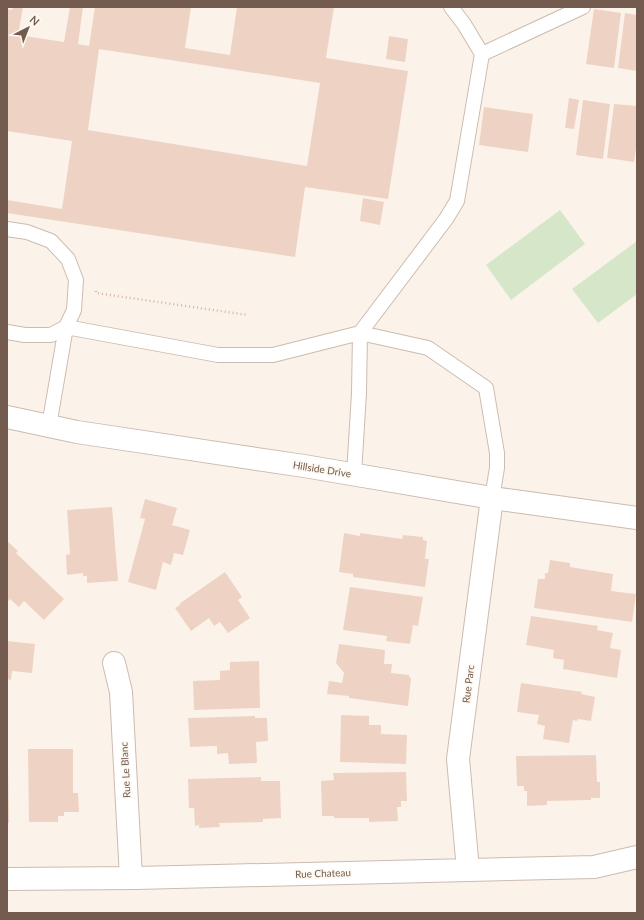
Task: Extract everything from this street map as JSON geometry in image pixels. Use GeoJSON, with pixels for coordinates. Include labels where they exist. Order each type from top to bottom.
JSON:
{"type":"FeatureCollection","features":[{"type":"Feature","properties":{"kind":"street","name":"Hillside Drive"},"geometry":{"type":"LineString","coordinates":[[7,417],[77,432],[354,474],[492,498],[637,518]]}},
{"type":"Feature","properties":{"kind":"street","name":"Rue Parc"},"geometry":{"type":"LineString","coordinates":[[468,870],[458,759],[492,498]]}},
{"type":"Feature","properties":{"kind":"street","name":"Rue Le Blanc"},"geometry":{"type":"LineString","coordinates":[[114,663],[121,692],[132,878]]}},
{"type":"Feature","properties":{"kind":"street","name":"Rue Chateau"},"geometry":{"type":"LineString","coordinates":[[7,879],[132,878],[594,867],[637,857]]}},
{"type":"Feature","properties":{"kind":"lane"},"geometry":{"type":"LineString","coordinates":[[354,474],[359,393],[360,333],[446,219],[457,201],[482,54],[464,24],[451,7]]}},
{"type":"Feature","properties":{"kind":"lane"},"geometry":{"type":"LineString","coordinates":[[482,54],[583,7]]}},
{"type":"Feature","properties":{"kind":"lane"},"geometry":{"type":"LineString","coordinates":[[7,229],[27,232],[52,241],[68,259],[76,280],[74,310],[66,327],[48,426]]}},
{"type":"Feature","properties":{"kind":"lane"},"geometry":{"type":"LineString","coordinates":[[7,332],[25,335],[51,335],[66,327],[218,355],[274,355],[360,333],[428,348],[486,388],[497,453],[497,468],[492,498]]}},
{"type":"Feature","properties":{"kind":"path"},"geometry":{"type":"LineString","coordinates":[[95,287],[96,293],[248,315]]}},
{"type":"Feature","properties":{"kind":"green space"},"geometry":{"type":"Polygon","coordinates":[[[560,210],[585,244],[511,300],[486,265],[560,210]]]}},
{"type":"Feature","properties":{"kind":"green space"},"geometry":{"type":"Polygon","coordinates":[[[637,241],[637,294],[598,323],[572,289],[637,241]]]}},
{"type":"Feature","properties":{"kind":"building"},"geometry":{"type":"Polygon","coordinates":[[[13,7],[23,7],[18,35],[64,42],[70,7],[83,7],[78,44],[89,46],[95,7],[191,7],[185,48],[230,55],[237,7],[334,7],[326,58],[408,71],[388,199],[305,187],[295,257],[7,213],[7,200],[62,209],[72,141],[7,131],[7,9],[12,10],[13,7]],[[99,49],[88,130],[307,166],[320,83],[99,49]]]}},
{"type":"Feature","properties":{"kind":"building"},"geometry":{"type":"Polygon","coordinates":[[[594,9],[621,13],[614,68],[586,64],[594,9]]]}},
{"type":"Feature","properties":{"kind":"building"},"geometry":{"type":"Polygon","coordinates":[[[625,13],[637,15],[637,71],[618,68],[625,13]]]}},
{"type":"Feature","properties":{"kind":"building"},"geometry":{"type":"Polygon","coordinates":[[[389,36],[408,39],[405,62],[386,59],[389,36]]]}},
{"type":"Feature","properties":{"kind":"building"},"geometry":{"type":"Polygon","coordinates":[[[569,98],[579,100],[574,129],[565,128],[569,98]]]}},
{"type":"Feature","properties":{"kind":"building"},"geometry":{"type":"Polygon","coordinates":[[[583,100],[610,104],[603,159],[576,155],[583,100]]]}},
{"type":"Feature","properties":{"kind":"building"},"geometry":{"type":"Polygon","coordinates":[[[614,104],[637,106],[637,142],[634,162],[607,158],[614,104]]]}},
{"type":"Feature","properties":{"kind":"building"},"geometry":{"type":"Polygon","coordinates":[[[484,107],[533,114],[528,152],[479,145],[484,107]]]}},
{"type":"Feature","properties":{"kind":"building"},"geometry":{"type":"Polygon","coordinates":[[[363,198],[384,202],[380,225],[360,221],[363,198]]]}},
{"type":"Feature","properties":{"kind":"building"},"geometry":{"type":"Polygon","coordinates":[[[145,499],[177,508],[172,525],[190,530],[183,555],[174,553],[171,565],[163,562],[156,590],[128,582],[145,519],[140,518],[145,499]]]}},
{"type":"Feature","properties":{"kind":"building"},"geometry":{"type":"Polygon","coordinates":[[[112,507],[118,581],[87,583],[87,576],[83,576],[83,573],[67,575],[66,555],[70,554],[67,510],[112,507]]]}},
{"type":"Feature","properties":{"kind":"building"},"geometry":{"type":"Polygon","coordinates":[[[344,533],[360,536],[360,533],[402,539],[403,535],[423,537],[423,540],[427,541],[425,559],[429,559],[425,587],[353,577],[353,574],[339,572],[344,533]]]}},
{"type":"Feature","properties":{"kind":"building"},"geometry":{"type":"Polygon","coordinates":[[[7,541],[18,551],[16,553],[64,599],[44,620],[24,601],[19,607],[10,599],[7,602],[7,541]]]}},
{"type":"Feature","properties":{"kind":"building"},"geometry":{"type":"Polygon","coordinates":[[[550,560],[570,563],[570,567],[613,574],[611,591],[636,594],[632,622],[534,608],[538,579],[545,579],[545,573],[548,573],[550,560]]]}},
{"type":"Feature","properties":{"kind":"building"},"geometry":{"type":"Polygon","coordinates":[[[225,572],[242,597],[238,600],[250,618],[228,633],[220,622],[214,626],[209,618],[191,631],[175,608],[225,572]]]}},
{"type":"Feature","properties":{"kind":"building"},"geometry":{"type":"Polygon","coordinates":[[[350,587],[423,597],[418,626],[413,625],[410,644],[386,641],[387,636],[343,630],[350,587]]]}},
{"type":"Feature","properties":{"kind":"building"},"geometry":{"type":"Polygon","coordinates":[[[531,616],[598,626],[597,630],[613,633],[610,648],[621,650],[617,678],[563,669],[564,660],[553,658],[554,650],[526,645],[531,616]]]}},
{"type":"Feature","properties":{"kind":"building"},"geometry":{"type":"Polygon","coordinates":[[[7,641],[35,644],[32,673],[12,671],[11,680],[7,679],[7,641]]]}},
{"type":"Feature","properties":{"kind":"building"},"geometry":{"type":"Polygon","coordinates":[[[339,644],[385,650],[384,664],[392,664],[391,673],[409,675],[411,678],[408,706],[349,698],[349,696],[327,694],[329,681],[342,683],[344,673],[336,663],[339,644]]]}},
{"type":"Feature","properties":{"kind":"building"},"geometry":{"type":"Polygon","coordinates":[[[259,661],[260,708],[194,710],[193,681],[220,680],[220,671],[230,670],[230,662],[259,661]]]}},
{"type":"Feature","properties":{"kind":"building"},"geometry":{"type":"Polygon","coordinates":[[[521,683],[582,692],[581,694],[595,697],[591,721],[578,719],[577,721],[573,720],[569,743],[543,739],[545,726],[537,724],[539,715],[517,712],[521,683]]]}},
{"type":"Feature","properties":{"kind":"building"},"geometry":{"type":"Polygon","coordinates":[[[341,715],[369,716],[369,725],[381,725],[381,734],[407,735],[406,764],[340,762],[341,715]]]}},
{"type":"Feature","properties":{"kind":"building"},"geometry":{"type":"Polygon","coordinates":[[[255,716],[255,718],[267,718],[268,741],[256,742],[257,763],[229,764],[228,753],[217,754],[217,746],[190,747],[188,718],[255,716]]]}},
{"type":"Feature","properties":{"kind":"building"},"geometry":{"type":"Polygon","coordinates":[[[28,749],[73,749],[73,793],[78,793],[79,812],[64,812],[64,816],[58,816],[58,822],[29,822],[28,749]]]}},
{"type":"Feature","properties":{"kind":"building"},"geometry":{"type":"Polygon","coordinates":[[[596,755],[597,782],[600,782],[600,798],[591,798],[591,800],[547,801],[547,805],[527,806],[527,791],[524,791],[524,786],[517,786],[516,756],[596,755]]]}},
{"type":"Feature","properties":{"kind":"building"},"geometry":{"type":"Polygon","coordinates":[[[8,763],[9,823],[7,823],[8,763]]]}},
{"type":"Feature","properties":{"kind":"building"},"geometry":{"type":"Polygon","coordinates":[[[406,772],[407,801],[401,801],[401,807],[397,807],[398,821],[369,822],[369,818],[334,818],[334,816],[322,816],[321,781],[334,780],[333,773],[406,772]]]}},
{"type":"Feature","properties":{"kind":"building"},"geometry":{"type":"Polygon","coordinates":[[[261,777],[261,781],[280,781],[281,818],[263,819],[263,822],[219,823],[220,827],[199,828],[199,825],[195,826],[194,808],[189,808],[188,779],[261,777]]]}}]}
